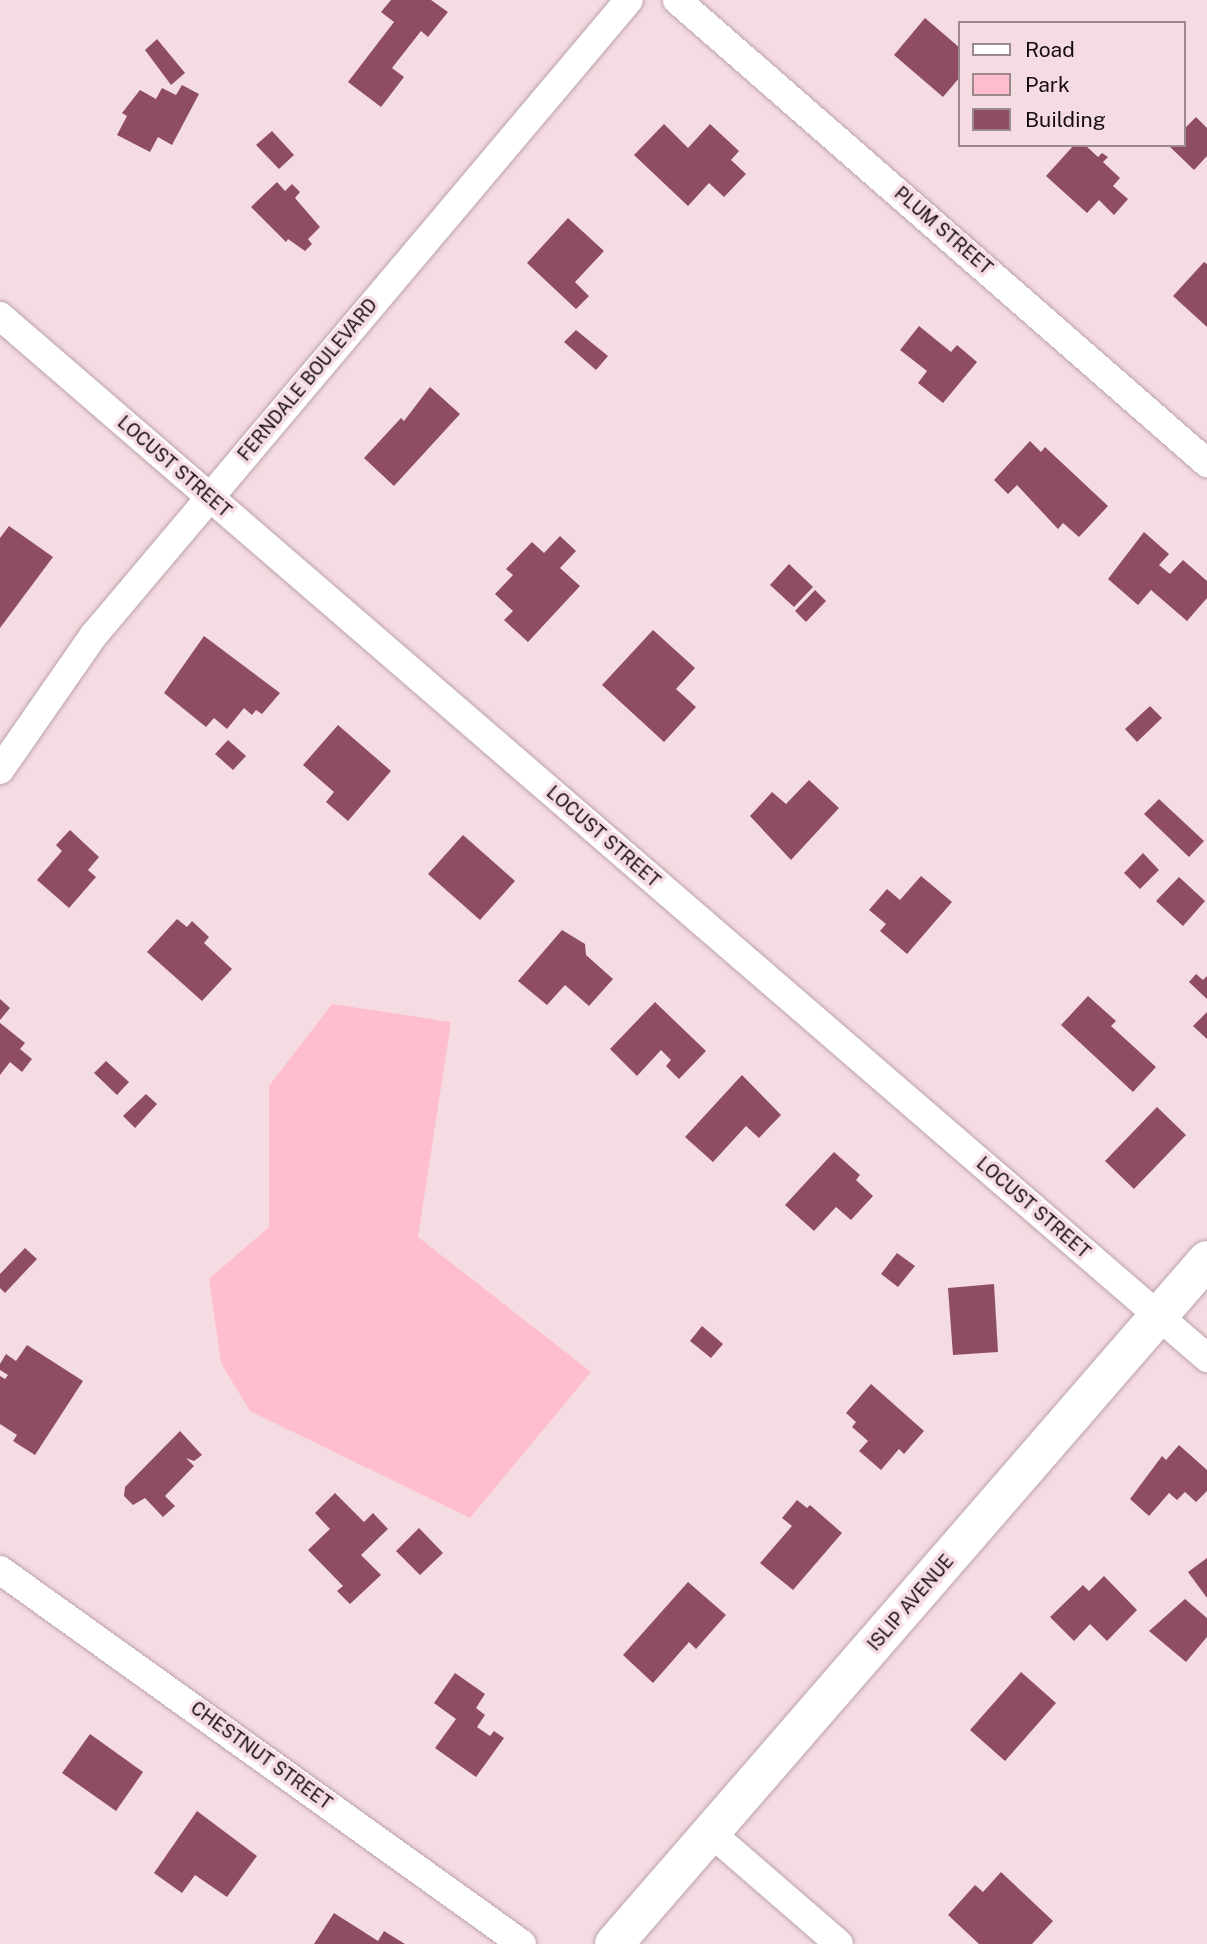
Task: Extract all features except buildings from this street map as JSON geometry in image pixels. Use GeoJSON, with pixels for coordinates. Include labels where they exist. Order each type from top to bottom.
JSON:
{"type":"FeatureCollection","features":[{"type":"Feature","properties":{"kind":"main road","name":"ISLIP AVENUE"},"geometry":{"type":"LineString","coordinates":[[614,1944],[1207,1260]]}},
{"type":"Feature","properties":{"kind":"street","name":"FERNDALE BOULEVARD"},"geometry":{"type":"LineString","coordinates":[[0,770],[94,635],[629,0]]}},
{"type":"Feature","properties":{"kind":"street","name":"PLUM STREET"},"geometry":{"type":"LineString","coordinates":[[677,0],[1207,463]]}},
{"type":"Feature","properties":{"kind":"street","name":"LOCUST STREET"},"geometry":{"type":"LineString","coordinates":[[0,316],[1207,1358]]}},
{"type":"Feature","properties":{"kind":"street","name":"CHESTNUT STREET"},"geometry":{"type":"LineString","coordinates":[[0,1570],[522,1944]]}},
{"type":"Feature","properties":{"kind":"street"},"geometry":{"type":"LineString","coordinates":[[711,1833],[839,1944]]}},
{"type":"Feature","properties":{"kind":"green space"},"geometry":{"type":"Polygon","coordinates":[[[332,1004],[451,1022],[418,1237],[591,1372],[470,1518],[250,1411],[221,1363],[209,1279],[269,1227],[269,1086],[332,1004]]]}}]}
